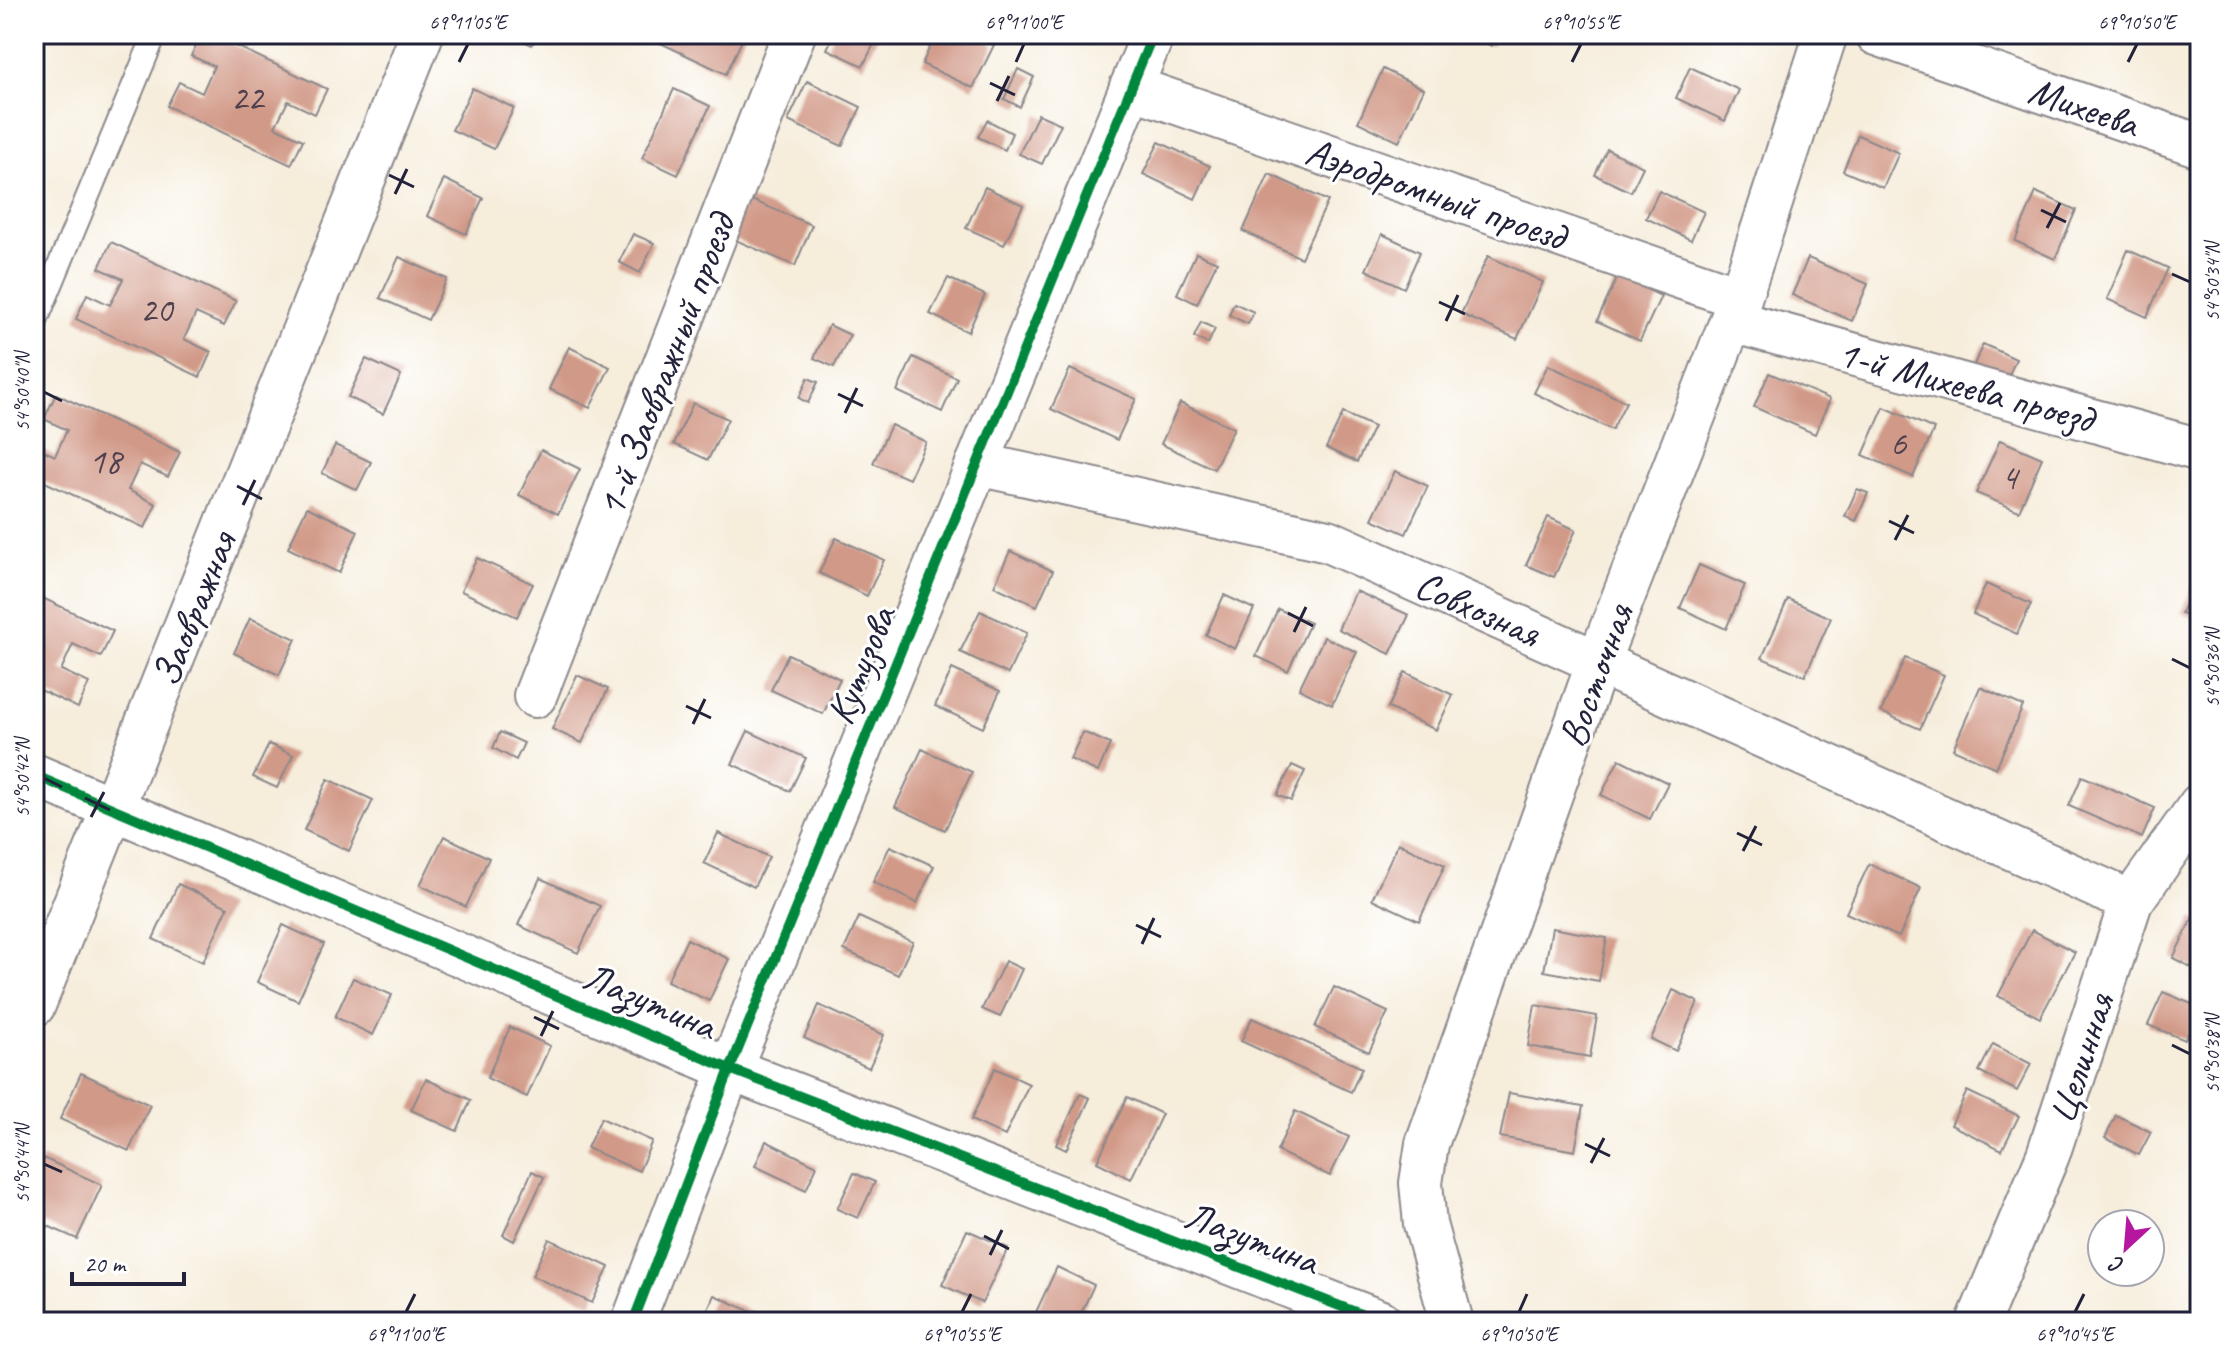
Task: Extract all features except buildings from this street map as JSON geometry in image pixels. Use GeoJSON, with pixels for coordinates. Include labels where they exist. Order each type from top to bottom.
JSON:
{"type":"FeatureCollection","features":[{"type":"Feature","properties":{"kind":"street","name":"Заовражная"},"geometry":{"type":"LineString","coordinates":[[34,1005],[422,34]]}},
{"type":"Feature","properties":{"kind":"street","name":"1-й Заовражный проезд"},"geometry":{"type":"LineString","coordinates":[[535,696],[794,34]]}},
{"type":"Feature","properties":{"kind":"street","name":"Кутузова"},"geometry":{"type":"LineString","coordinates":[[633,1322],[730,1069],[1153,34]]}},
{"type":"Feature","properties":{"kind":"street","name":"Восточная"},"geometry":{"type":"LineString","coordinates":[[1452,1322],[1425,1224],[1421,1183],[1427,1144],[1598,662],[1736,310],[1826,34]]}},
{"type":"Feature","properties":{"kind":"street","name":"Михеева"},"geometry":{"type":"LineString","coordinates":[[1877,34],[2200,146]]}},
{"type":"Feature","properties":{"kind":"street","name":"Аэродромный проезд"},"geometry":{"type":"LineString","coordinates":[[1131,87],[1736,310]]}},
{"type":"Feature","properties":{"kind":"street","name":"1-й Михеева проезд"},"geometry":{"type":"LineString","coordinates":[[1736,310],[2200,450]]}},
{"type":"Feature","properties":{"kind":"street","name":"Совхозная"},"geometry":{"type":"LineString","coordinates":[[977,464],[1328,541],[2131,902]]}},
{"type":"Feature","properties":{"kind":"street","name":"Лазутина"},"geometry":{"type":"LineString","coordinates":[[34,775],[730,1069],[1381,1322]]}},
{"type":"Feature","properties":{"kind":"street","name":"Целинная"},"geometry":{"type":"LineString","coordinates":[[1978,1322],[2048,1155],[2131,902],[2200,805]]}},
{"type":"Feature","properties":{"kind":"lane"},"geometry":{"type":"LineString","coordinates":[[34,326],[155,34]]}},
{"type":"Feature","properties":{"kind":"cycle path"},"geometry":{"type":"LineString","coordinates":[[633,1322],[730,1069],[1153,34]]}},
{"type":"Feature","properties":{"kind":"cycle path"},"geometry":{"type":"LineString","coordinates":[[34,775],[730,1069],[1381,1322]]}}]}
